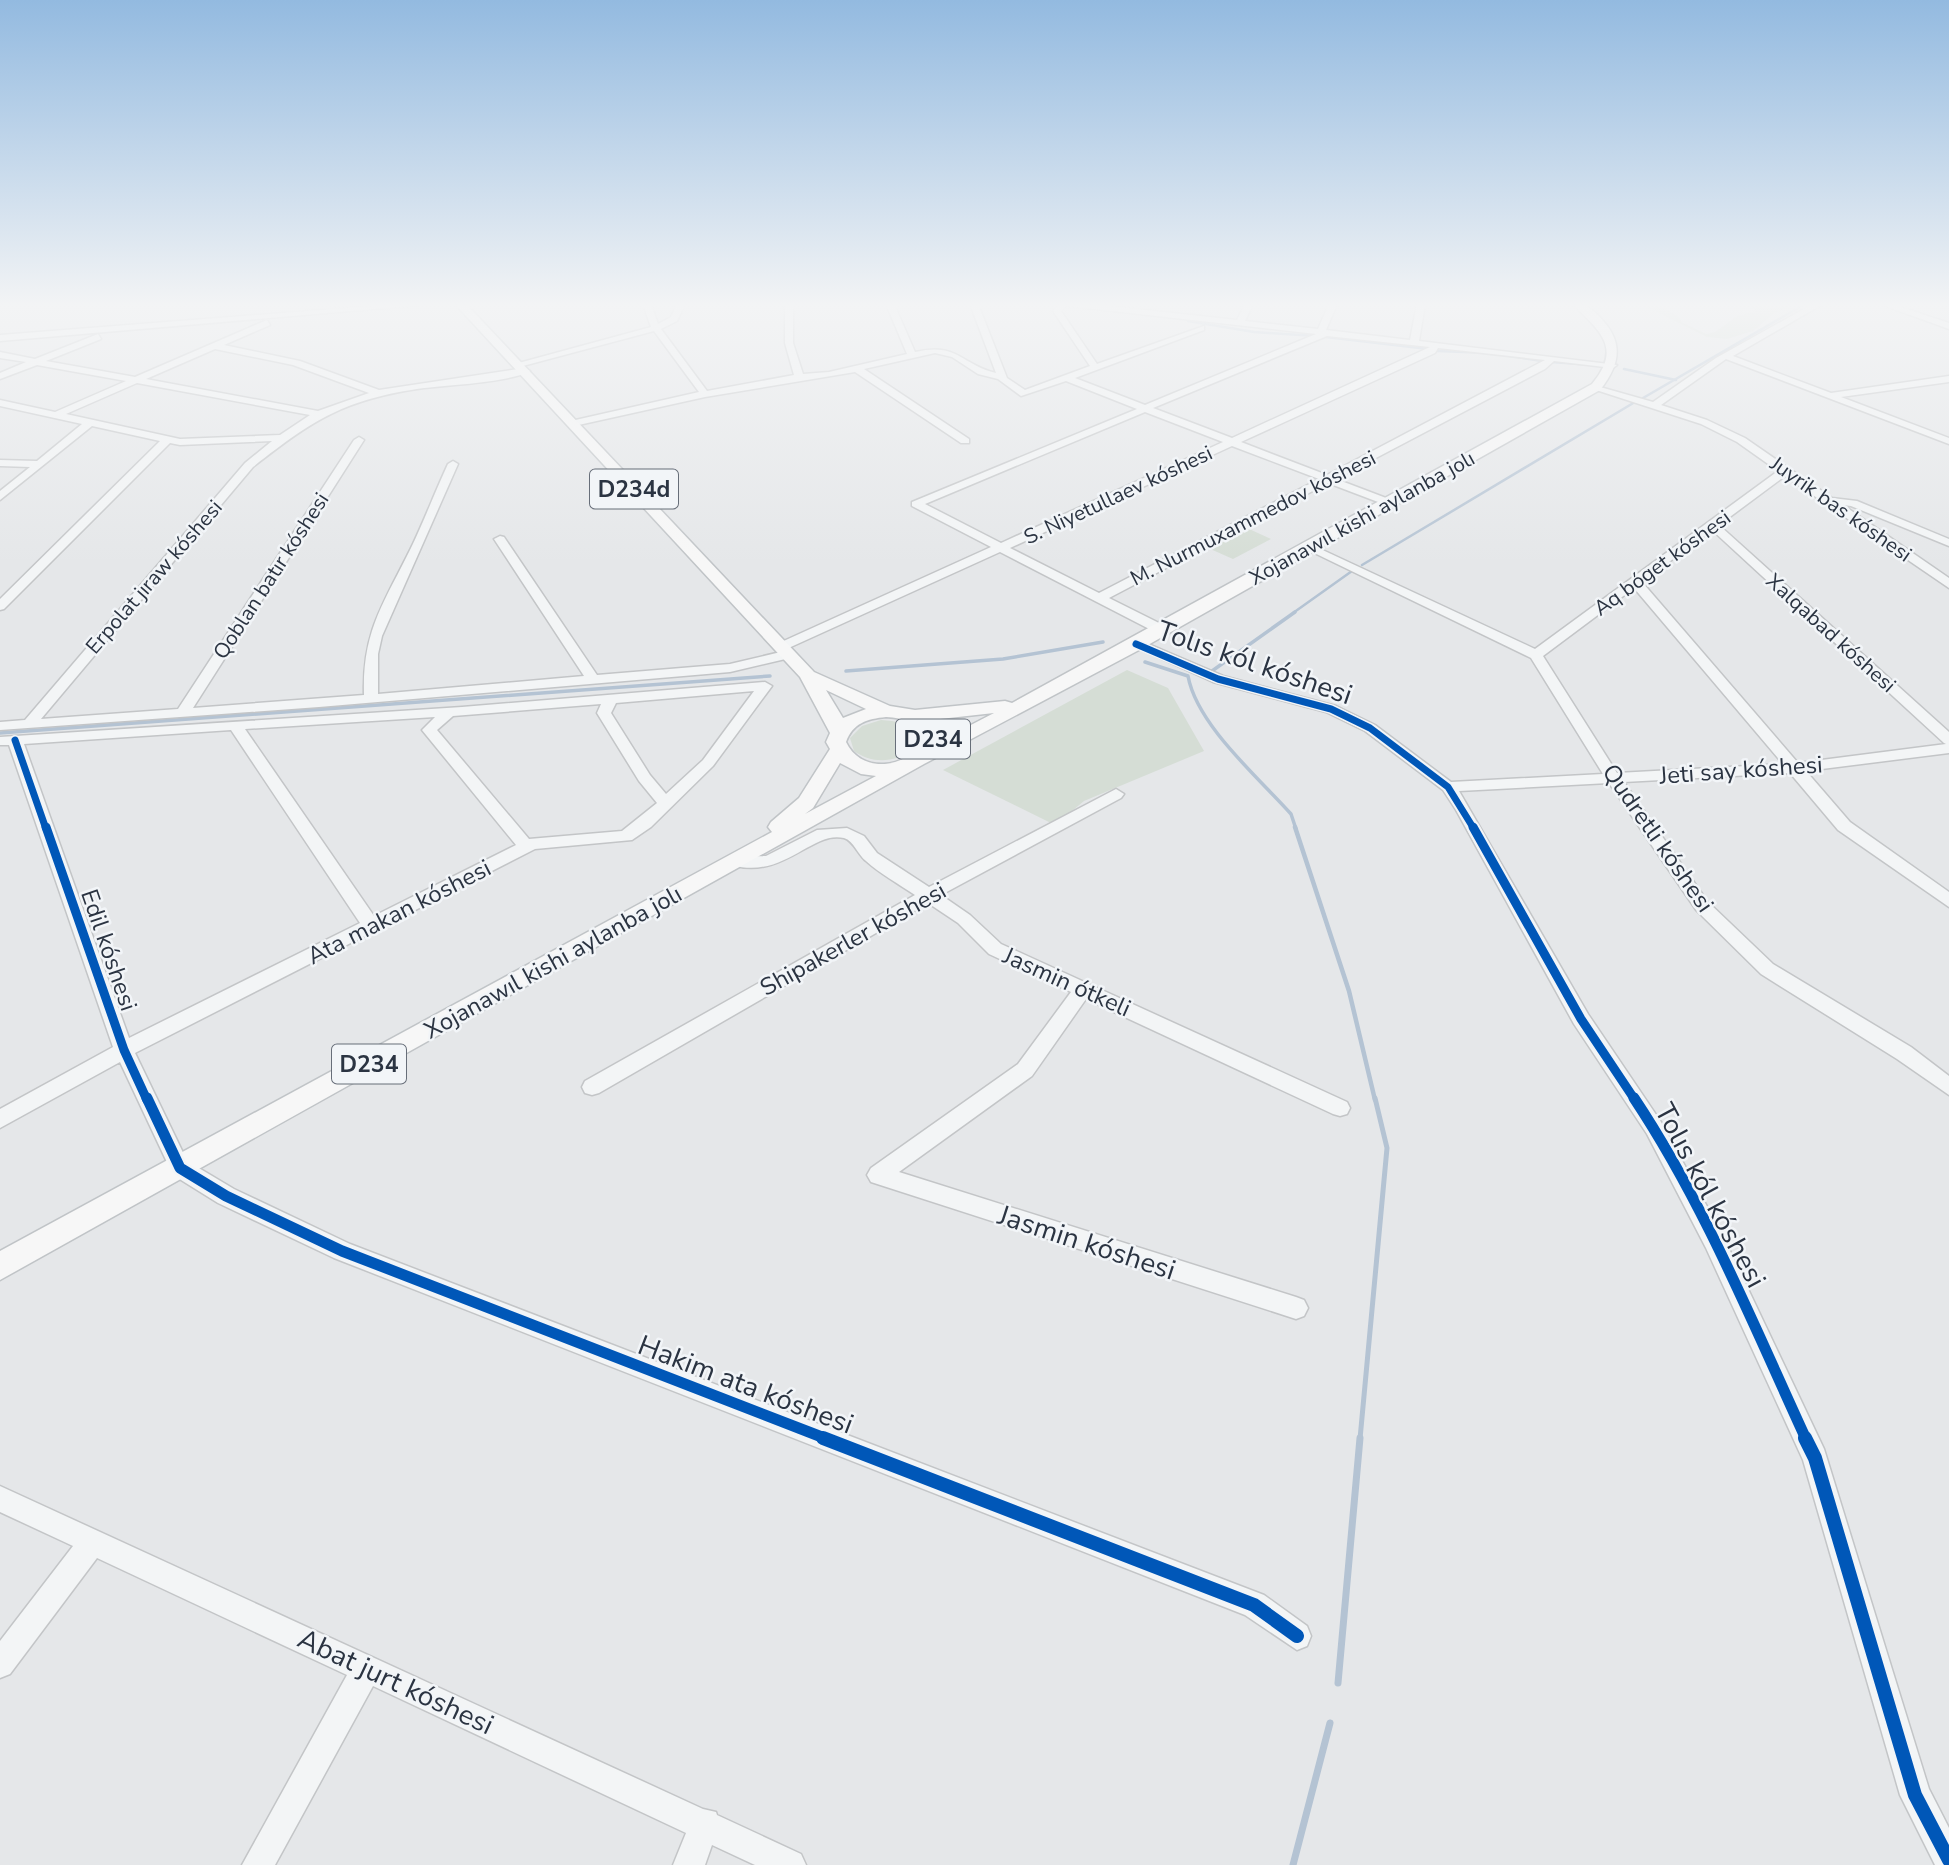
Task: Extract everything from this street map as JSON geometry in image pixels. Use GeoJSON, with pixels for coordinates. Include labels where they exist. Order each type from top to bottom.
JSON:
{"type":"FeatureCollection","features":[{"type":"Feature","properties":{"kind":"main road","name":"D234d"},"geometry":{"type":"LineString","coordinates":[[544,391],[807,674],[834,717],[839,742]]}},
{"type":"Feature","properties":{"kind":"main road","name":"Xojanawıl kishi aylanba jolı"},"geometry":{"type":"LineString","coordinates":[[0,1266],[918,761],[1162,630],[1589,391]]}},
{"type":"Feature","properties":{"kind":"main road","name":"D234d"},"geometry":{"type":"LineString","coordinates":[[807,674],[886,711]]}},
{"type":"Feature","properties":{"kind":"main road","name":"Xojanawıl kishi aylanba jolı"},"geometry":{"type":"LineString","coordinates":[[915,716],[982,710],[1038,696]]}},
{"type":"Feature","properties":{"kind":"main road","name":"D234"},"geometry":{"type":"LineString","coordinates":[[886,711],[915,716],[932,731],[933,741],[918,761],[901,768],[870,769],[845,759],[839,742],[857,717],[886,711]]}},
{"type":"Feature","properties":{"kind":"main road","name":"Xojanawıl kishi aylanba jolı"},"geometry":{"type":"LineString","coordinates":[[738,861],[806,803],[839,742]]}},
{"type":"Feature","properties":{"kind":"street"},"geometry":{"type":"LineString","coordinates":[[59,414],[112,391]]}},
{"type":"Feature","properties":{"kind":"street"},"geometry":{"type":"LineString","coordinates":[[196,391],[318,414],[388,391]]}},
{"type":"Feature","properties":{"kind":"street"},"geometry":{"type":"LineString","coordinates":[[373,391],[377,393]]}},
{"type":"Feature","properties":{"kind":"street"},"geometry":{"type":"LineString","coordinates":[[575,423],[721,391]]}},
{"type":"Feature","properties":{"kind":"street"},"geometry":{"type":"LineString","coordinates":[[890,391],[965,441]]}},
{"type":"Feature","properties":{"kind":"street"},"geometry":{"type":"LineString","coordinates":[[1099,391],[1390,503]]}},
{"type":"Feature","properties":{"kind":"street"},"geometry":{"type":"LineString","coordinates":[[1162,630],[916,504],[1186,391]]}},
{"type":"Feature","properties":{"kind":"street","name":"S. Niyetullaev kóshesi"},"geometry":{"type":"LineString","coordinates":[[0,726],[730,668],[786,650],[1341,391]]}},
{"type":"Feature","properties":{"kind":"street","name":"M. Nurmuxammedov kóshesi"},"geometry":{"type":"LineString","coordinates":[[1101,597],[1496,391]]}},
{"type":"Feature","properties":{"kind":"street","name":"Juyrik bas kóshesi"},"geometry":{"type":"LineString","coordinates":[[1610,391],[1704,422],[1741,440],[1949,584]]}},
{"type":"Feature","properties":{"kind":"street"},"geometry":{"type":"LineString","coordinates":[[1655,404],[1674,391]]}},
{"type":"Feature","properties":{"kind":"street"},"geometry":{"type":"LineString","coordinates":[[1819,391],[1949,441]]}},
{"type":"Feature","properties":{"kind":"street"},"geometry":{"type":"LineString","coordinates":[[1830,395],[1860,391]]}},
{"type":"Feature","properties":{"kind":"street"},"geometry":{"type":"LineString","coordinates":[[0,403],[167,440],[224,442],[286,437]]}},
{"type":"Feature","properties":{"kind":"street","name":"Erpolat jıraw kóshesi"},"geometry":{"type":"LineString","coordinates":[[29,724],[249,466],[318,414]]}},
{"type":"Feature","properties":{"kind":"street"},"geometry":{"type":"LineString","coordinates":[[0,497],[89,423]]}},
{"type":"Feature","properties":{"kind":"street"},"geometry":{"type":"LineString","coordinates":[[0,606],[167,440]]}},
{"type":"Feature","properties":{"kind":"street","name":"Qoblan batır kóshesi"},"geometry":{"type":"LineString","coordinates":[[183,712],[359,440]]}},
{"type":"Feature","properties":{"kind":"street"},"geometry":{"type":"LineString","coordinates":[[0,463],[40,464]]}},
{"type":"Feature","properties":{"kind":"street"},"geometry":{"type":"LineString","coordinates":[[371,698],[368,663],[379,619],[418,546],[453,464]]}},
{"type":"Feature","properties":{"kind":"street","name":"Aq bóget kóshesi"},"geometry":{"type":"LineString","coordinates":[[1536,654],[1786,470]]}},
{"type":"Feature","properties":{"kind":"street"},"geometry":{"type":"LineString","coordinates":[[1828,500],[1853,503],[1949,543]]}},
{"type":"Feature","properties":{"kind":"street","name":"Xalqabad kóshesi"},"geometry":{"type":"LineString","coordinates":[[1713,525],[1949,740]]}},
{"type":"Feature","properties":{"kind":"street"},"geometry":{"type":"LineString","coordinates":[[499,539],[593,679]]}},
{"type":"Feature","properties":{"kind":"street"},"geometry":{"type":"LineString","coordinates":[[1310,548],[1536,654]]}},
{"type":"Feature","properties":{"kind":"street"},"geometry":{"type":"LineString","coordinates":[[1636,583],[1844,826],[1949,901]]}},
{"type":"Feature","properties":{"kind":"street","name":"Tolıs kól kóshesi"},"geometry":{"type":"LineString","coordinates":[[1136,644],[1218,679],[1331,709],[1370,728],[1448,787],[1581,1018],[1654,1128],[1731,1277],[1815,1458],[1915,1796],[1949,1860]]}},
{"type":"Feature","properties":{"kind":"street","name":"Qudretli kóshesi"},"geometry":{"type":"LineString","coordinates":[[1536,654],[1614,778],[1703,906],[1767,969],[1904,1053],[1949,1087]]}},
{"type":"Feature","properties":{"kind":"street","name":"Ata makan kóshesi"},"geometry":{"type":"LineString","coordinates":[[0,1119],[124,1050],[527,847],[626,836],[708,763],[765,686],[610,699]]}},
{"type":"Feature","properties":{"kind":"street"},"geometry":{"type":"LineString","coordinates":[[8,740],[610,699],[604,713],[645,778],[666,803]]}},
{"type":"Feature","properties":{"kind":"street"},"geometry":{"type":"LineString","coordinates":[[449,712],[429,730],[527,847]]}},
{"type":"Feature","properties":{"kind":"street"},"geometry":{"type":"LineString","coordinates":[[235,726],[372,927]]}},
{"type":"Feature","properties":{"kind":"street","name":"Edil kóshesi"},"geometry":{"type":"LineString","coordinates":[[8,740],[124,1050],[180,1168]]}},
{"type":"Feature","properties":{"kind":"street","name":"Jeti say kóshesi"},"geometry":{"type":"LineString","coordinates":[[1448,787],[1795,768],[1949,748]]}},
{"type":"Feature","properties":{"kind":"street","name":"Shipakerler kóshesi"},"geometry":{"type":"LineString","coordinates":[[592,1087],[928,895],[1116,794]]}},
{"type":"Feature","properties":{"kind":"street","name":"Jasmin ótkeli"},"geometry":{"type":"LineString","coordinates":[[738,861],[755,864],[771,861],[822,834],[847,832],[858,840],[871,857],[964,919],[995,949],[1340,1108]]}},
{"type":"Feature","properties":{"kind":"street","name":"Jasmin kóshesi"},"geometry":{"type":"LineString","coordinates":[[1084,988],[1025,1070],[878,1175],[1296,1308]]}},
{"type":"Feature","properties":{"kind":"street","name":"Hakim ata kóshesi"},"geometry":{"type":"LineString","coordinates":[[180,1168],[226,1196],[342,1251],[1254,1605],[1297,1636]]}},
{"type":"Feature","properties":{"kind":"street","name":"Abat jurt kóshesi"},"geometry":{"type":"LineString","coordinates":[[0,1499],[705,1823],[790,1865]]}},
{"type":"Feature","properties":{"kind":"street"},"geometry":{"type":"LineString","coordinates":[[0,1664],[93,1542]]}},
{"type":"Feature","properties":{"kind":"street"},"geometry":{"type":"LineString","coordinates":[[258,1865],[367,1668]]}},
{"type":"Feature","properties":{"kind":"street"},"geometry":{"type":"LineString","coordinates":[[689,1865],[705,1823]]}},
{"type":"Feature","properties":{"kind":"shaded area"},"geometry":{"type":"Polygon","coordinates":[[[1247,528],[1271,539],[1233,559],[1208,548],[1247,528]]]}},
{"type":"Feature","properties":{"kind":"shaded area"},"geometry":{"type":"Polygon","coordinates":[[[1127,670],[1168,688],[1204,751],[1084,801],[1055,825],[943,770],[1127,670]]]}},
{"type":"Feature","properties":{"kind":"shaded area"},"geometry":{"type":"Polygon","coordinates":[[[881,720],[897,722],[911,729],[917,737],[912,750],[883,760],[868,758],[854,751],[850,738],[862,726],[881,720]]]}},
{"type":"Feature","properties":{"kind":"waterway"},"geometry":{"type":"LineString","coordinates":[[1643,398],[1655,391]]}},
{"type":"Feature","properties":{"kind":"waterway"},"geometry":{"type":"LineString","coordinates":[[1362,565],[1635,402]]}},
{"type":"Feature","properties":{"kind":"waterway"},"geometry":{"type":"LineString","coordinates":[[1293,613],[1352,571]]}},
{"type":"Feature","properties":{"kind":"waterway"},"geometry":{"type":"LineString","coordinates":[[1212,671],[1295,612]]}},
{"type":"Feature","properties":{"kind":"waterway"},"geometry":{"type":"LineString","coordinates":[[846,671],[1003,659],[1103,642]]}},
{"type":"Feature","properties":{"kind":"waterway"},"geometry":{"type":"LineString","coordinates":[[1145,662],[1188,676],[1203,713],[1230,750],[1291,814],[1296,829]]}},
{"type":"Feature","properties":{"kind":"waterway"},"geometry":{"type":"LineString","coordinates":[[0,733],[770,676]]}},
{"type":"Feature","properties":{"kind":"waterway"},"geometry":{"type":"LineString","coordinates":[[1295,827],[1349,991],[1375,1100]]}},
{"type":"Feature","properties":{"kind":"waterway"},"geometry":{"type":"LineString","coordinates":[[1360,1439],[1387,1148],[1375,1098]]}},
{"type":"Feature","properties":{"kind":"waterway"},"geometry":{"type":"LineString","coordinates":[[1338,1683],[1360,1438]]}},
{"type":"Feature","properties":{"kind":"waterway"},"geometry":{"type":"LineString","coordinates":[[1293,1865],[1330,1723]]}},
{"type":"Feature","properties":{"kind":"cycle path"},"geometry":{"type":"LineString","coordinates":[[1136,644],[1218,679],[1331,709],[1370,728],[1448,787],[1463,809],[1581,1019],[1654,1128],[1714,1241],[1815,1458],[1915,1795],[1949,1860]]}},
{"type":"Feature","properties":{"kind":"cycle path"},"geometry":{"type":"LineString","coordinates":[[15,740],[124,1050],[180,1168],[226,1196],[342,1251],[1254,1605],[1297,1636]]}}]}
